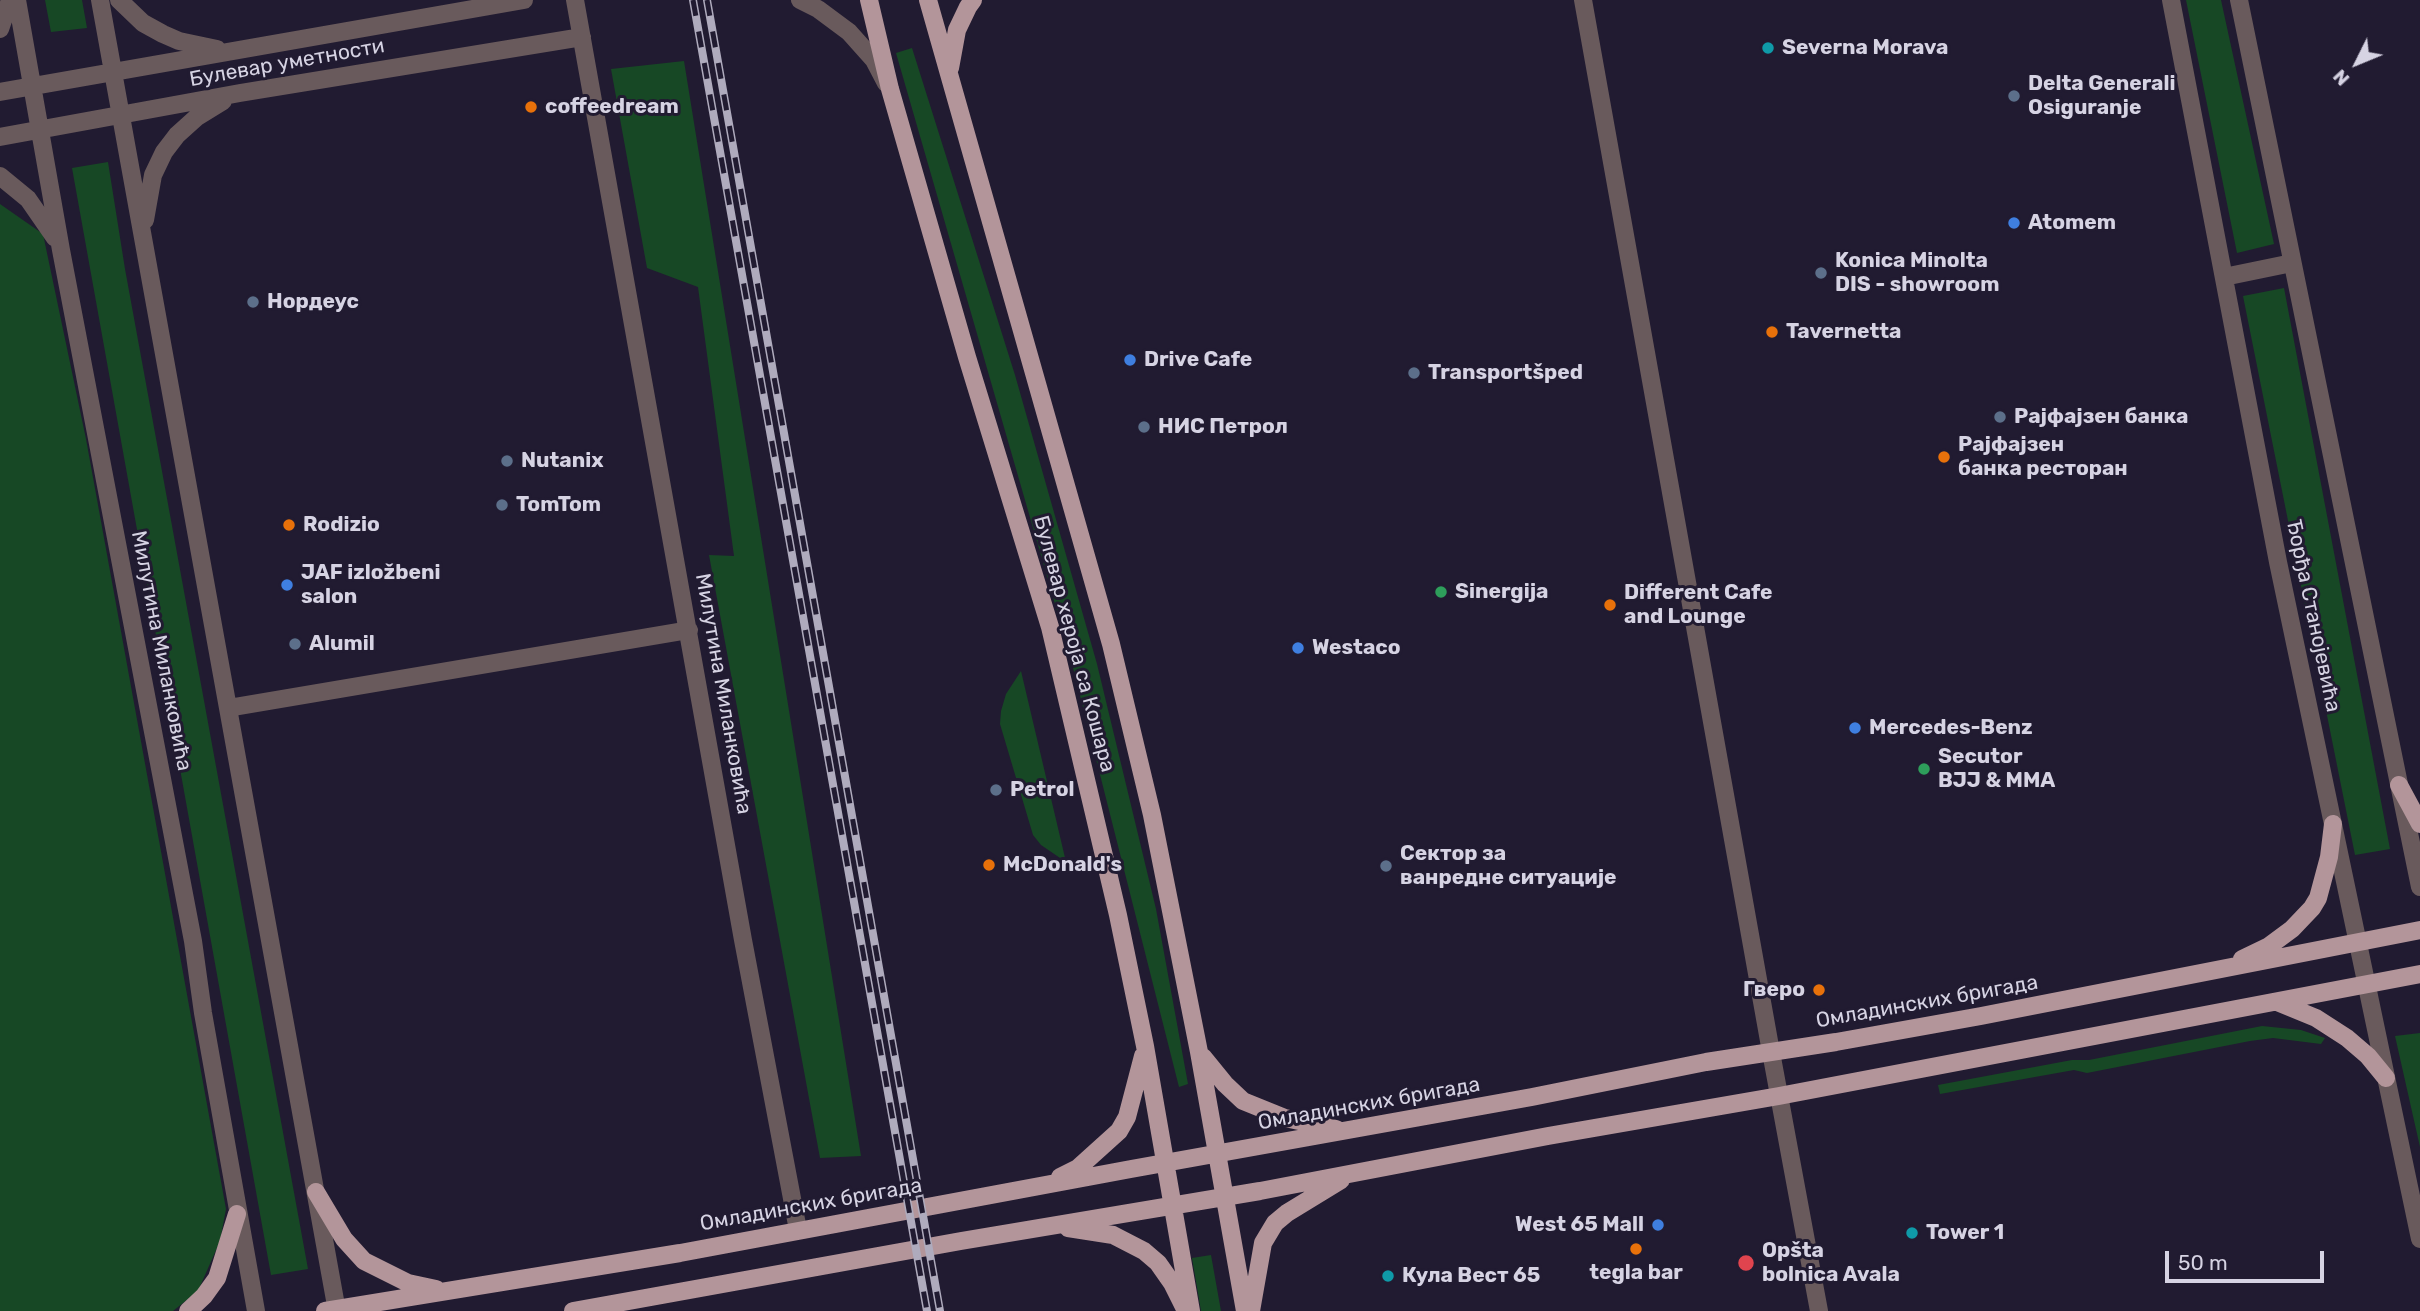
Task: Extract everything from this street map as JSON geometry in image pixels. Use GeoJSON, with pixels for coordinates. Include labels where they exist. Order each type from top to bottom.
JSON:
{"type":"FeatureCollection","features":[{"type":"Feature","properties":{"kind":"main road","name":"Булевар хероја са Кошара"},"geometry":{"type":"LineString","coordinates":[[869,0],[890,89],[967,357],[1050,627],[1113,895],[1145,1046],[1188,1311]]}},
{"type":"Feature","properties":{"kind":"main road","name":"Булевар хероја са Кошара"},"geometry":{"type":"LineString","coordinates":[[928,0],[1111,644],[1152,815],[1219,1153],[1245,1311]]}},
{"type":"Feature","properties":{"kind":"main road"},"geometry":{"type":"LineString","coordinates":[[949,78],[951,51],[957,30],[973,0]]}},
{"type":"Feature","properties":{"kind":"main road"},"geometry":{"type":"LineString","coordinates":[[2399,785],[2420,824]]}},
{"type":"Feature","properties":{"kind":"main road"},"geometry":{"type":"LineString","coordinates":[[2219,971],[2269,946],[2292,929],[2312,908],[2318,898],[2329,856],[2333,824]]}},
{"type":"Feature","properties":{"kind":"main road","name":"Омладинских бригада"},"geometry":{"type":"LineString","coordinates":[[333,1310],[680,1253],[1165,1162],[1347,1131],[1706,1062],[2219,971],[2420,930]]}},
{"type":"Feature","properties":{"kind":"main road"},"geometry":{"type":"LineString","coordinates":[[573,1311],[1779,1096],[2056,1041],[2420,974]]}},
{"type":"Feature","properties":{"kind":"main road"},"geometry":{"type":"LineString","coordinates":[[2277,1002],[2316,1018],[2347,1038],[2368,1056],[2386,1077]]}},
{"type":"Feature","properties":{"kind":"main road"},"geometry":{"type":"LineString","coordinates":[[1041,1187],[1078,1168],[1119,1131],[1127,1117],[1145,1046]]}},
{"type":"Feature","properties":{"kind":"main road"},"geometry":{"type":"LineString","coordinates":[[1199,1052],[1243,1101],[1285,1118],[1347,1131]]}},
{"type":"Feature","properties":{"kind":"main road"},"geometry":{"type":"LineString","coordinates":[[1251,1311],[1263,1243],[1275,1223],[1314,1195],[1354,1172]]}},
{"type":"Feature","properties":{"kind":"main road"},"geometry":{"type":"LineString","coordinates":[[316,1192],[344,1239],[364,1261],[408,1283],[446,1292]]}},
{"type":"Feature","properties":{"kind":"main road"},"geometry":{"type":"LineString","coordinates":[[188,1311],[204,1296],[217,1278],[237,1214]]}},
{"type":"Feature","properties":{"kind":"main road"},"geometry":{"type":"LineString","coordinates":[[1054,1226],[1113,1235],[1134,1244],[1158,1263],[1188,1311]]}},
{"type":"Feature","properties":{"kind":"street"},"geometry":{"type":"LineString","coordinates":[[0,29],[10,0]]}},
{"type":"Feature","properties":{"kind":"street","name":"Милутина Миланковића"},"geometry":{"type":"LineString","coordinates":[[17,0],[61,250],[193,941],[237,1214],[256,1311]]}},
{"type":"Feature","properties":{"kind":"street"},"geometry":{"type":"LineString","coordinates":[[100,0],[316,1192],[333,1310]]}},
{"type":"Feature","properties":{"kind":"street"},"geometry":{"type":"LineString","coordinates":[[120,0],[143,23],[163,34],[179,41],[230,51]]}},
{"type":"Feature","properties":{"kind":"street","name":"Булевар уметности"},"geometry":{"type":"LineString","coordinates":[[0,92],[524,0]]}},
{"type":"Feature","properties":{"kind":"street","name":"Милутина Миланковића"},"geometry":{"type":"LineString","coordinates":[[575,0],[743,940],[798,1230]]}},
{"type":"Feature","properties":{"kind":"street"},"geometry":{"type":"LineString","coordinates":[[800,0],[818,9],[849,32],[874,60],[890,89]]}},
{"type":"Feature","properties":{"kind":"street"},"geometry":{"type":"LineString","coordinates":[[1583,0],[1770,1052],[1819,1311]]}},
{"type":"Feature","properties":{"kind":"street","name":"Ђорђа Станојевића"},"geometry":{"type":"LineString","coordinates":[[2171,0],[2278,562],[2420,1239]]}},
{"type":"Feature","properties":{"kind":"street"},"geometry":{"type":"LineString","coordinates":[[2239,0],[2420,887]]}},
{"type":"Feature","properties":{"kind":"street","name":"Булевар уметности"},"geometry":{"type":"LineString","coordinates":[[0,137],[240,93],[582,37]]}},
{"type":"Feature","properties":{"kind":"street"},"geometry":{"type":"LineString","coordinates":[[142,234],[153,174],[164,152],[177,135],[197,117],[240,93]]}},
{"type":"Feature","properties":{"kind":"street"},"geometry":{"type":"LineString","coordinates":[[0,176],[28,199],[48,225],[61,250]]}},
{"type":"Feature","properties":{"kind":"street"},"geometry":{"type":"LineString","coordinates":[[2224,277],[2292,263]]}},
{"type":"Feature","properties":{"kind":"street"},"geometry":{"type":"LineString","coordinates":[[228,708],[689,629]]}},
{"type":"Feature","properties":{"kind":"green space"},"geometry":{"type":"Polygon","coordinates":[[[45,0],[82,0],[87,28],[51,32],[45,0]]]}},
{"type":"Feature","properties":{"kind":"green space"},"geometry":{"type":"Polygon","coordinates":[[[2186,0],[2221,0],[2274,244],[2237,253],[2186,0]]]}},
{"type":"Feature","properties":{"kind":"green space"},"geometry":{"type":"Polygon","coordinates":[[[912,48],[1015,375],[1097,664],[1156,909],[1188,1084],[1179,1087],[1070,656],[896,53],[912,48]]]}},
{"type":"Feature","properties":{"kind":"green space"},"geometry":{"type":"Polygon","coordinates":[[[684,61],[861,1156],[820,1158],[709,555],[734,556],[698,287],[647,268],[611,69],[684,61]]]}},
{"type":"Feature","properties":{"kind":"green space"},"geometry":{"type":"Polygon","coordinates":[[[108,162],[125,269],[308,1269],[271,1275],[72,168],[108,162]]]}},
{"type":"Feature","properties":{"kind":"green space"},"geometry":{"type":"Polygon","coordinates":[[[0,204],[43,234],[86,439],[226,1209],[220,1241],[198,1291],[173,1311],[0,1311],[0,204]]]}},
{"type":"Feature","properties":{"kind":"green space"},"geometry":{"type":"Polygon","coordinates":[[[2284,288],[2390,849],[2355,855],[2243,296],[2284,288]]]}},
{"type":"Feature","properties":{"kind":"green space"},"geometry":{"type":"Polygon","coordinates":[[[1021,671],[1066,862],[1041,845],[1033,835],[1000,724],[1006,694],[1021,671]]]}},
{"type":"Feature","properties":{"kind":"green space"},"geometry":{"type":"Polygon","coordinates":[[[2262,1026],[2301,1030],[2325,1038],[2321,1044],[2273,1038],[2250,1041],[2087,1073],[2074,1070],[1940,1094],[1938,1085],[2072,1060],[2089,1060],[2262,1026]]]}},
{"type":"Feature","properties":{"kind":"green space"},"geometry":{"type":"Polygon","coordinates":[[[2420,1033],[2420,1147],[2395,1036],[2420,1033]]]}},
{"type":"Feature","properties":{"kind":"green space"},"geometry":{"type":"Polygon","coordinates":[[[1211,1255],[1221,1311],[1201,1311],[1192,1258],[1211,1255]]]}},
{"type":"Feature","properties":{"kind":"railway"},"geometry":{"type":"LineString","coordinates":[[693,0],[927,1311]]}},
{"type":"Feature","properties":{"kind":"railway"},"geometry":{"type":"LineString","coordinates":[[707,0],[940,1311]]}},
{"type":"Feature","properties":{"kind":"place","name":"Severna Morava"},"geometry":{"type":"Point","coordinates":[1768,48]}},
{"type":"Feature","properties":{"kind":"place","name":"Delta Generali Osiguranje"},"geometry":{"type":"Point","coordinates":[2014,96]}},
{"type":"Feature","properties":{"kind":"place","name":"coffeedream"},"geometry":{"type":"Point","coordinates":[531,107]}},
{"type":"Feature","properties":{"kind":"place","name":"Atomem"},"geometry":{"type":"Point","coordinates":[2014,223]}},
{"type":"Feature","properties":{"kind":"place","name":"Konica Minolta DIS - showroom"},"geometry":{"type":"Point","coordinates":[1821,273]}},
{"type":"Feature","properties":{"kind":"place","name":"Нордеус"},"geometry":{"type":"Point","coordinates":[253,302]}},
{"type":"Feature","properties":{"kind":"place","name":"Tavernetta"},"geometry":{"type":"Point","coordinates":[1772,332]}},
{"type":"Feature","properties":{"kind":"place","name":"Drive Cafe"},"geometry":{"type":"Point","coordinates":[1130,360]}},
{"type":"Feature","properties":{"kind":"place","name":"Transportšped"},"geometry":{"type":"Point","coordinates":[1414,373]}},
{"type":"Feature","properties":{"kind":"place","name":"Рајфајзен банка"},"geometry":{"type":"Point","coordinates":[2000,417]}},
{"type":"Feature","properties":{"kind":"place","name":"НИС Петрол"},"geometry":{"type":"Point","coordinates":[1144,427]}},
{"type":"Feature","properties":{"kind":"place","name":"Рајфајзен банка ресторан"},"geometry":{"type":"Point","coordinates":[1944,457]}},
{"type":"Feature","properties":{"kind":"place","name":"Nutanix"},"geometry":{"type":"Point","coordinates":[507,461]}},
{"type":"Feature","properties":{"kind":"place","name":"TomTom"},"geometry":{"type":"Point","coordinates":[502,505]}},
{"type":"Feature","properties":{"kind":"place","name":"Rodizio"},"geometry":{"type":"Point","coordinates":[289,525]}},
{"type":"Feature","properties":{"kind":"place","name":"JAF izložbeni salon"},"geometry":{"type":"Point","coordinates":[287,585]}},
{"type":"Feature","properties":{"kind":"place","name":"Sinergija"},"geometry":{"type":"Point","coordinates":[1441,592]}},
{"type":"Feature","properties":{"kind":"place","name":"Different Cafe and Lounge"},"geometry":{"type":"Point","coordinates":[1610,605]}},
{"type":"Feature","properties":{"kind":"place","name":"Alumil"},"geometry":{"type":"Point","coordinates":[295,644]}},
{"type":"Feature","properties":{"kind":"place","name":"Westaco"},"geometry":{"type":"Point","coordinates":[1298,648]}},
{"type":"Feature","properties":{"kind":"place","name":"Mercedes-Benz"},"geometry":{"type":"Point","coordinates":[1855,728]}},
{"type":"Feature","properties":{"kind":"place","name":"Secutor BJJ & MMA"},"geometry":{"type":"Point","coordinates":[1924,769]}},
{"type":"Feature","properties":{"kind":"place","name":"Petrol"},"geometry":{"type":"Point","coordinates":[996,790]}},
{"type":"Feature","properties":{"kind":"place","name":"McDonald's"},"geometry":{"type":"Point","coordinates":[989,865]}},
{"type":"Feature","properties":{"kind":"place","name":"Сектор за ванредне ситуације"},"geometry":{"type":"Point","coordinates":[1386,866]}},
{"type":"Feature","properties":{"kind":"place","name":"Гверо"},"geometry":{"type":"Point","coordinates":[1819,990]}},
{"type":"Feature","properties":{"kind":"place","name":"West 65 Mall"},"geometry":{"type":"Point","coordinates":[1658,1225]}},
{"type":"Feature","properties":{"kind":"place","name":"Tower 1"},"geometry":{"type":"Point","coordinates":[1912,1233]}},
{"type":"Feature","properties":{"kind":"place","name":"tegla bar"},"geometry":{"type":"Point","coordinates":[1636,1249]}},
{"type":"Feature","properties":{"kind":"place","name":"Opšta bolnica Avala"},"geometry":{"type":"Point","coordinates":[1746,1263]}},
{"type":"Feature","properties":{"kind":"place","name":"Кула Вест 65"},"geometry":{"type":"Point","coordinates":[1388,1276]}}]}
